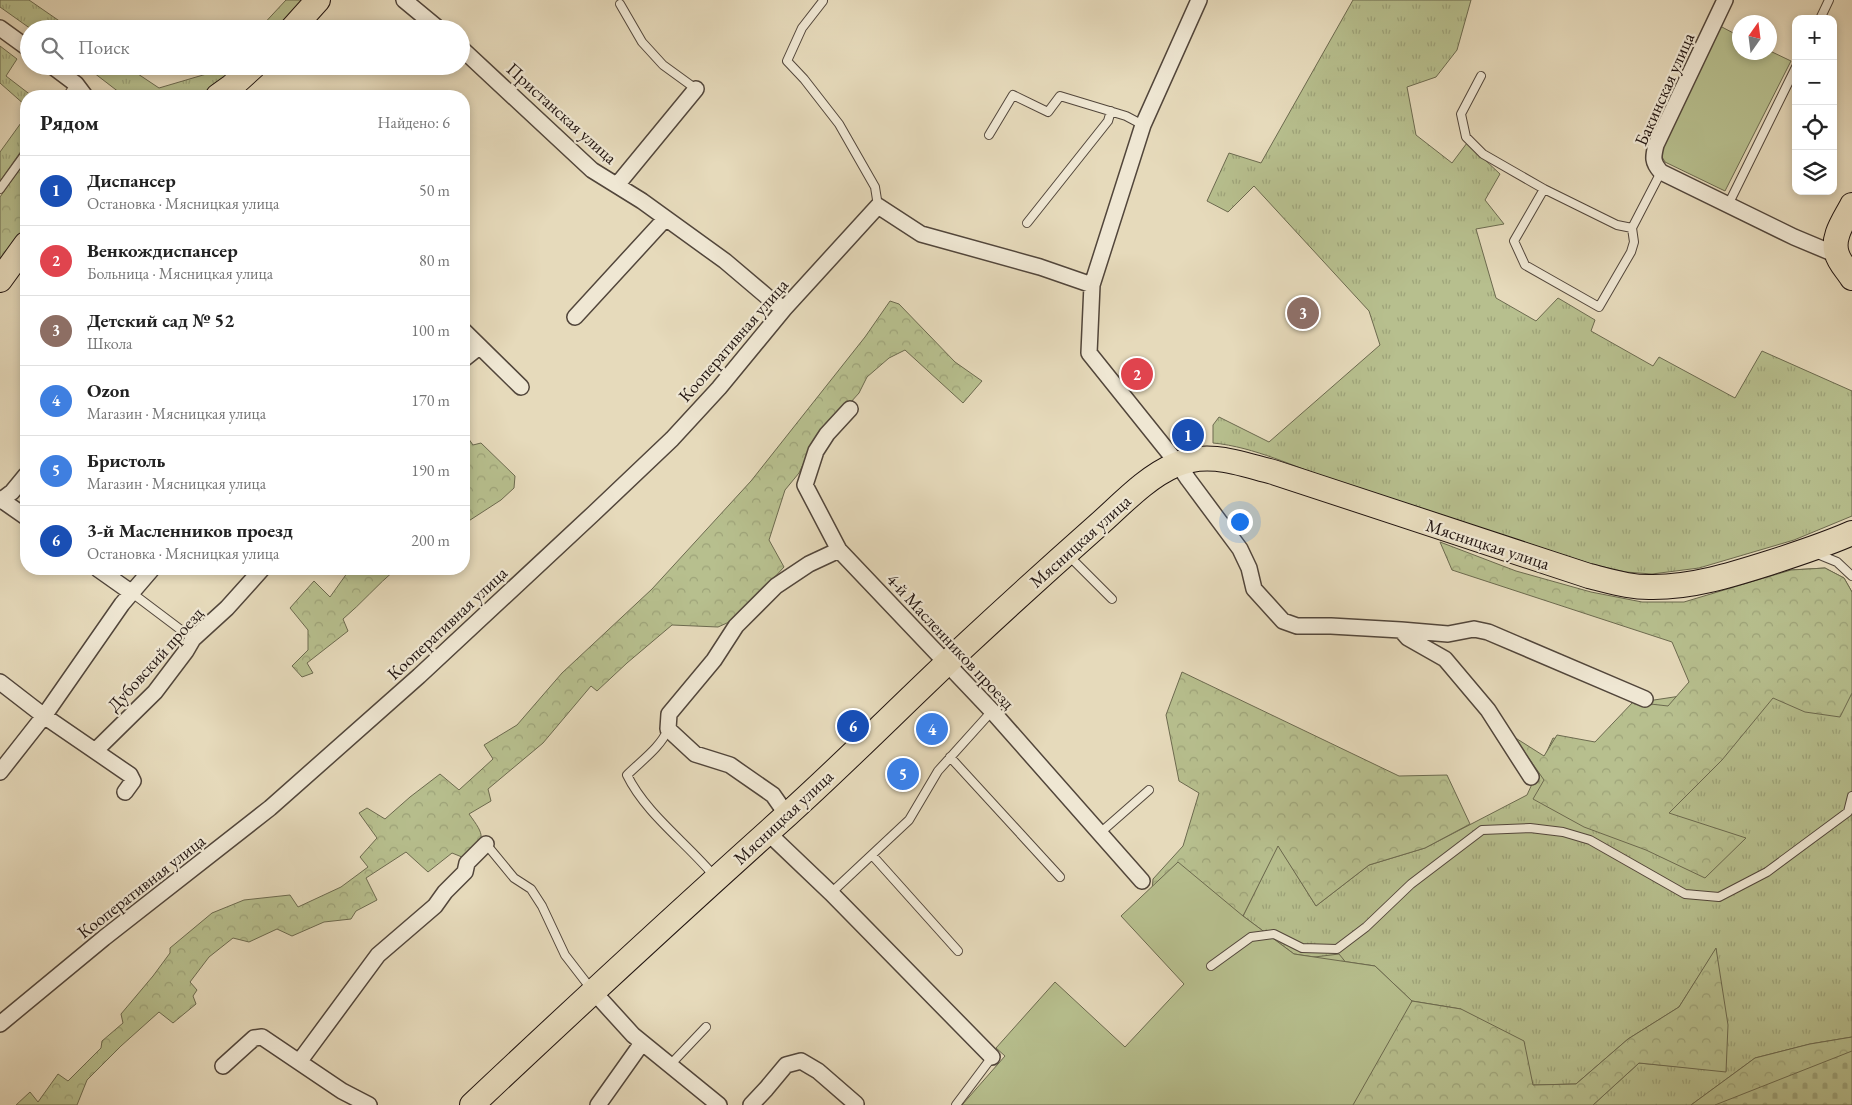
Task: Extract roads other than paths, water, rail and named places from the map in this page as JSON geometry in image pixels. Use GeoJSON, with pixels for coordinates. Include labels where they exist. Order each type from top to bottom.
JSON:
{"type":"FeatureCollection","features":[{"type":"Feature","properties":{"kind":"main road"},"geometry":{"type":"LineString","coordinates":[[300,20],[318,0]]}},
{"type":"Feature","properties":{"kind":"main road"},"geometry":{"type":"LineString","coordinates":[[225,90],[243,75]]}},
{"type":"Feature","properties":{"kind":"main road"},"geometry":{"type":"LineString","coordinates":[[1852,205],[1838,233],[1841,253],[1852,278]]}},
{"type":"Feature","properties":{"kind":"main road"},"geometry":{"type":"LineString","coordinates":[[0,280],[20,252]]}},
{"type":"Feature","properties":{"kind":"main road","name":"Мясницкая улица"},"geometry":{"type":"LineString","coordinates":[[472,1105],[593,991],[787,815],[947,662],[1067,553],[1136,491],[1160,472],[1178,464],[1209,457],[1227,460],[1273,472],[1547,563],[1625,584],[1651,587],[1682,586],[1717,579],[1808,550],[1852,533]]}},
{"type":"Feature","properties":{"kind":"street"},"geometry":{"type":"LineString","coordinates":[[404,0],[428,20]]}},
{"type":"Feature","properties":{"kind":"street"},"geometry":{"type":"LineString","coordinates":[[1199,0],[1144,124],[1092,285],[1089,353],[1178,464],[1240,549],[1249,568],[1254,589],[1283,621],[1297,626],[1331,626],[1448,634],[1474,629],[1488,632],[1645,699]]}},
{"type":"Feature","properties":{"kind":"street","name":"Бакинская улица"},"geometry":{"type":"LineString","coordinates":[[1658,169],[1653,159],[1656,145],[1725,0]]}},
{"type":"Feature","properties":{"kind":"street"},"geometry":{"type":"LineString","coordinates":[[0,28],[20,42]]}},
{"type":"Feature","properties":{"kind":"street","name":"Пристанская улица"},"geometry":{"type":"LineString","coordinates":[[470,56],[592,170],[642,201],[725,261],[784,309]]}},
{"type":"Feature","properties":{"kind":"street"},"geometry":{"type":"LineString","coordinates":[[59,75],[71,90]]}},
{"type":"Feature","properties":{"kind":"street"},"geometry":{"type":"LineString","coordinates":[[617,186],[696,89]]}},
{"type":"Feature","properties":{"kind":"street"},"geometry":{"type":"LineString","coordinates":[[1658,169],[1794,237],[1841,253]]}},
{"type":"Feature","properties":{"kind":"street"},"geometry":{"type":"LineString","coordinates":[[878,206],[921,234],[1040,267],[1092,285]]}},
{"type":"Feature","properties":{"kind":"street","name":"Кооперативная улица"},"geometry":{"type":"LineString","coordinates":[[0,1024],[104,938],[270,808],[419,676],[593,514],[672,438],[718,388],[784,309],[878,206]]}},
{"type":"Feature","properties":{"kind":"street"},"geometry":{"type":"LineString","coordinates":[[575,317],[665,219]]}},
{"type":"Feature","properties":{"kind":"street"},"geometry":{"type":"LineString","coordinates":[[470,337],[521,387]]}},
{"type":"Feature","properties":{"kind":"street"},"geometry":{"type":"LineString","coordinates":[[470,354],[479,347]]}},
{"type":"Feature","properties":{"kind":"street","name":"4-й Масленников проезд"},"geometry":{"type":"LineString","coordinates":[[850,409],[827,434],[816,451],[805,485],[839,550],[992,711],[1142,881]]}},
{"type":"Feature","properties":{"kind":"street"},"geometry":{"type":"LineString","coordinates":[[20,482],[12,492],[1,500],[20,513]]}},
{"type":"Feature","properties":{"kind":"street"},"geometry":{"type":"LineString","coordinates":[[787,815],[774,795],[730,765],[695,754],[668,728],[670,714],[714,660],[736,626],[776,586],[809,564],[839,550]]}},
{"type":"Feature","properties":{"kind":"street"},"geometry":{"type":"LineString","coordinates":[[106,575],[132,593]]}},
{"type":"Feature","properties":{"kind":"street"},"geometry":{"type":"LineString","coordinates":[[0,772],[44,716],[122,604],[147,575]]}},
{"type":"Feature","properties":{"kind":"street","name":"Дубовский проезд"},"geometry":{"type":"LineString","coordinates":[[95,751],[156,692],[186,652],[193,639],[227,608],[257,575]]}},
{"type":"Feature","properties":{"kind":"street"},"geometry":{"type":"LineString","coordinates":[[1401,630],[1408,638],[1445,659],[1488,710],[1531,777]]}},
{"type":"Feature","properties":{"kind":"street"},"geometry":{"type":"LineString","coordinates":[[0,682],[44,716],[130,776],[133,781],[125,792]]}},
{"type":"Feature","properties":{"kind":"street"},"geometry":{"type":"LineString","coordinates":[[767,832],[831,893],[992,1058]]}},
{"type":"Feature","properties":{"kind":"street"},"geometry":{"type":"LineString","coordinates":[[299,1062],[378,955],[435,906],[445,892],[465,872],[467,863],[486,844]]}},
{"type":"Feature","properties":{"kind":"street"},"geometry":{"type":"LineString","coordinates":[[593,991],[642,1043],[719,1105]]}},
{"type":"Feature","properties":{"kind":"street"},"geometry":{"type":"LineString","coordinates":[[223,1066],[254,1038],[262,1038],[342,1091],[370,1105]]}},
{"type":"Feature","properties":{"kind":"street"},"geometry":{"type":"LineString","coordinates":[[598,1105],[642,1043]]}},
{"type":"Feature","properties":{"kind":"street"},"geometry":{"type":"LineString","coordinates":[[751,1105],[786,1065],[801,1061],[818,1071],[856,1104]]}},
{"type":"Feature","properties":{"kind":"lane"},"geometry":{"type":"LineString","coordinates":[[823,0],[802,28],[787,61],[804,79],[839,124],[875,187],[878,206]]}},
{"type":"Feature","properties":{"kind":"lane"},"geometry":{"type":"LineString","coordinates":[[1822,15],[1829,0]]}},
{"type":"Feature","properties":{"kind":"lane"},"geometry":{"type":"LineString","coordinates":[[620,4],[642,42],[663,65],[696,89]]}},
{"type":"Feature","properties":{"kind":"lane"},"geometry":{"type":"LineString","coordinates":[[1728,205],[1792,75]]}},
{"type":"Feature","properties":{"kind":"lane"},"geometry":{"type":"LineString","coordinates":[[1481,76],[1461,114],[1466,137],[1483,154],[1544,189],[1617,225],[1632,228]]}},
{"type":"Feature","properties":{"kind":"lane"},"geometry":{"type":"LineString","coordinates":[[989,134],[1013,95],[1048,112],[1060,96],[1126,116],[1144,124]]}},
{"type":"Feature","properties":{"kind":"lane"},"geometry":{"type":"LineString","coordinates":[[1028,223],[1108,121],[1111,111]]}},
{"type":"Feature","properties":{"kind":"lane"},"geometry":{"type":"LineString","coordinates":[[0,190],[20,162]]}},
{"type":"Feature","properties":{"kind":"lane"},"geometry":{"type":"LineString","coordinates":[[1544,189],[1514,241],[1525,265],[1599,306],[1631,252],[1634,242],[1632,228],[1658,169]]}},
{"type":"Feature","properties":{"kind":"lane"},"geometry":{"type":"LineString","coordinates":[[1808,550],[1837,562],[1852,576]]}},
{"type":"Feature","properties":{"kind":"lane"},"geometry":{"type":"LineString","coordinates":[[1067,553],[1112,599]]}},
{"type":"Feature","properties":{"kind":"lane"},"geometry":{"type":"LineString","coordinates":[[132,593],[193,639]]}},
{"type":"Feature","properties":{"kind":"lane"},"geometry":{"type":"LineString","coordinates":[[831,893],[909,820],[938,771],[992,711]]}},
{"type":"Feature","properties":{"kind":"lane"},"geometry":{"type":"LineString","coordinates":[[668,728],[665,737],[627,775],[634,788],[646,803],[716,878]]}},
{"type":"Feature","properties":{"kind":"lane"},"geometry":{"type":"LineString","coordinates":[[950,757],[1060,877]]}},
{"type":"Feature","properties":{"kind":"lane"},"geometry":{"type":"LineString","coordinates":[[1100,833],[1149,790]]}},
{"type":"Feature","properties":{"kind":"lane"},"geometry":{"type":"LineString","coordinates":[[1211,966],[1251,937],[1274,934],[1302,948],[1337,949],[1366,926],[1411,884],[1482,830],[1530,828],[1563,832],[1590,840],[1685,894],[1719,897],[1767,872],[1848,812],[1852,796]]}},
{"type":"Feature","properties":{"kind":"lane"},"geometry":{"type":"LineString","coordinates":[[486,844],[514,878],[531,889],[542,906],[565,955],[593,991]]}},
{"type":"Feature","properties":{"kind":"lane"},"geometry":{"type":"LineString","coordinates":[[872,855],[958,951]]}},
{"type":"Feature","properties":{"kind":"lane"},"geometry":{"type":"LineString","coordinates":[[670,1065],[706,1027]]}},
{"type":"Feature","properties":{"kind":"lane"},"geometry":{"type":"LineString","coordinates":[[956,1105],[992,1058]]}},
{"type":"Feature","properties":{"kind":"place","name":"Детский сад № 52"},"geometry":{"type":"Point","coordinates":[1303,313]}},
{"type":"Feature","properties":{"kind":"place","name":"Венкождиспансер"},"geometry":{"type":"Point","coordinates":[1137,374]}},
{"type":"Feature","properties":{"kind":"place","name":"Диспансер"},"geometry":{"type":"Point","coordinates":[1188,435]}},
{"type":"Feature","properties":{"kind":"place","name":"3-й Масленников проезд"},"geometry":{"type":"Point","coordinates":[853,726]}},
{"type":"Feature","properties":{"kind":"place","name":"Ozon"},"geometry":{"type":"Point","coordinates":[932,729]}},
{"type":"Feature","properties":{"kind":"place","name":"Бристоль"},"geometry":{"type":"Point","coordinates":[903,774]}}]}
